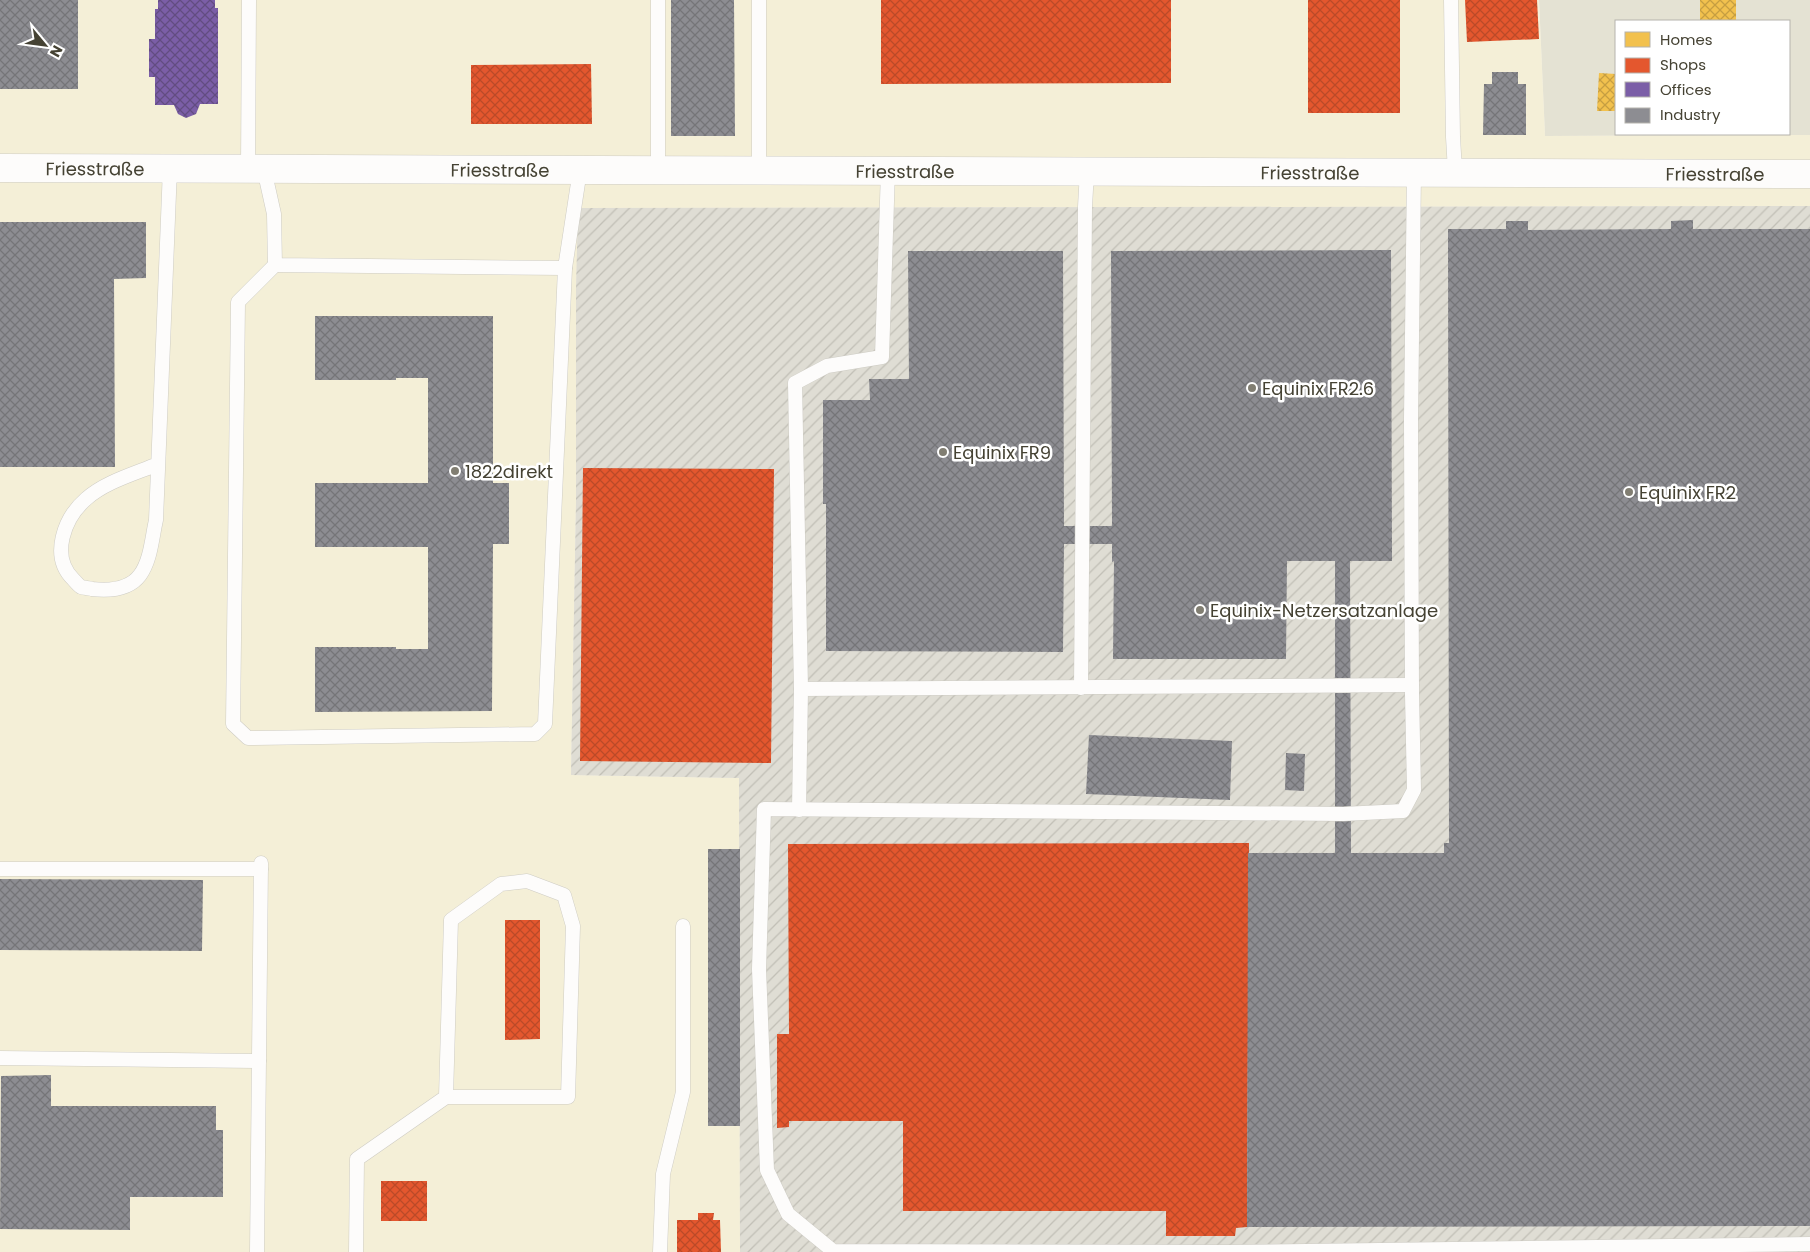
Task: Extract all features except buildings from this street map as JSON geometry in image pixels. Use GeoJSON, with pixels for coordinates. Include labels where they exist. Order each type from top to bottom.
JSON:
{"type":"FeatureCollection","features":[{"type":"Feature","properties":{"kind":"street","name":"Friesstraße"},"geometry":{"type":"LineString","coordinates":[[0,168],[1810,174]]}},
{"type":"Feature","properties":{"kind":"lane"},"geometry":{"type":"LineString","coordinates":[[249,0],[256,169],[274,214],[276,265]]}},
{"type":"Feature","properties":{"kind":"lane"},"geometry":{"type":"LineString","coordinates":[[658,0],[658,170]]}},
{"type":"Feature","properties":{"kind":"lane"},"geometry":{"type":"LineString","coordinates":[[759,0],[759,170]]}},
{"type":"Feature","properties":{"kind":"lane"},"geometry":{"type":"LineString","coordinates":[[1451,0],[1452,128],[1455,172]]}},
{"type":"Feature","properties":{"kind":"lane"},"geometry":{"type":"LineString","coordinates":[[158,464],[106,486],[86,498],[73,513],[62,536],[61,552],[66,571],[81,587],[115,590],[130,585],[141,574],[148,557],[156,520],[170,168]]}},
{"type":"Feature","properties":{"kind":"lane"},"geometry":{"type":"LineString","coordinates":[[565,268],[276,265],[238,302],[233,724],[248,738],[535,734],[545,724],[565,268],[580,170]]}},
{"type":"Feature","properties":{"kind":"lane"},"geometry":{"type":"LineString","coordinates":[[799,810],[800,689],[795,383],[826,366],[882,357],[888,170]]}},
{"type":"Feature","properties":{"kind":"lane"},"geometry":{"type":"LineString","coordinates":[[1081,688],[1084,207],[1087,171]]}},
{"type":"Feature","properties":{"kind":"lane"},"geometry":{"type":"LineString","coordinates":[[1414,172],[1411,400],[1414,790],[1403,811],[1343,814],[764,809],[760,969],[767,1170],[788,1214],[833,1251],[1228,1252],[1810,1244]]}},
{"type":"Feature","properties":{"kind":"lane"},"geometry":{"type":"LineString","coordinates":[[800,689],[1412,686]]}},
{"type":"Feature","properties":{"kind":"lane"},"geometry":{"type":"LineString","coordinates":[[0,869],[261,866],[257,1252]]}},
{"type":"Feature","properties":{"kind":"lane"},"geometry":{"type":"LineString","coordinates":[[356,1252],[356,1159],[446,1097],[568,1096],[573,926],[564,895],[527,881],[502,884],[451,920],[446,1097]]}},
{"type":"Feature","properties":{"kind":"lane"},"geometry":{"type":"LineString","coordinates":[[660,1252],[663,1174],[683,1092],[683,926]]}},
{"type":"Feature","properties":{"kind":"lane"},"geometry":{"type":"LineString","coordinates":[[0,1058],[259,1061]]}},
{"type":"Feature","properties":{"kind":"shaded area"},"geometry":{"type":"Polygon","coordinates":[[[0,0],[1539,0],[1545,136],[1810,135],[1810,206],[579,208],[576,289],[576,503],[571,775],[739,778],[740,1252],[0,1252],[0,0]]]}},
{"type":"Feature","properties":{"kind":"shaded area"},"geometry":{"type":"Polygon","coordinates":[[[1539,0],[1810,0],[1810,135],[1545,136],[1539,0]]]}},
{"type":"Feature","properties":{"kind":"shaded area"},"geometry":{"type":"Polygon","coordinates":[[[1810,206],[1810,1252],[740,1252],[739,778],[571,775],[576,503],[578,208],[1810,206]]]}},
{"type":"Feature","properties":{"kind":"place","name":"Equinix FR2.6"},"geometry":{"type":"Point","coordinates":[1252,388]}},
{"type":"Feature","properties":{"kind":"place","name":"Equinix FR9"},"geometry":{"type":"Point","coordinates":[943,452]}},
{"type":"Feature","properties":{"kind":"place","name":"1822direkt"},"geometry":{"type":"Point","coordinates":[455,471]}},
{"type":"Feature","properties":{"kind":"place","name":"Equinix FR2"},"geometry":{"type":"Point","coordinates":[1629,492]}},
{"type":"Feature","properties":{"kind":"place","name":"Equinix-Netzersatzanlage"},"geometry":{"type":"Point","coordinates":[1200,610]}}]}
